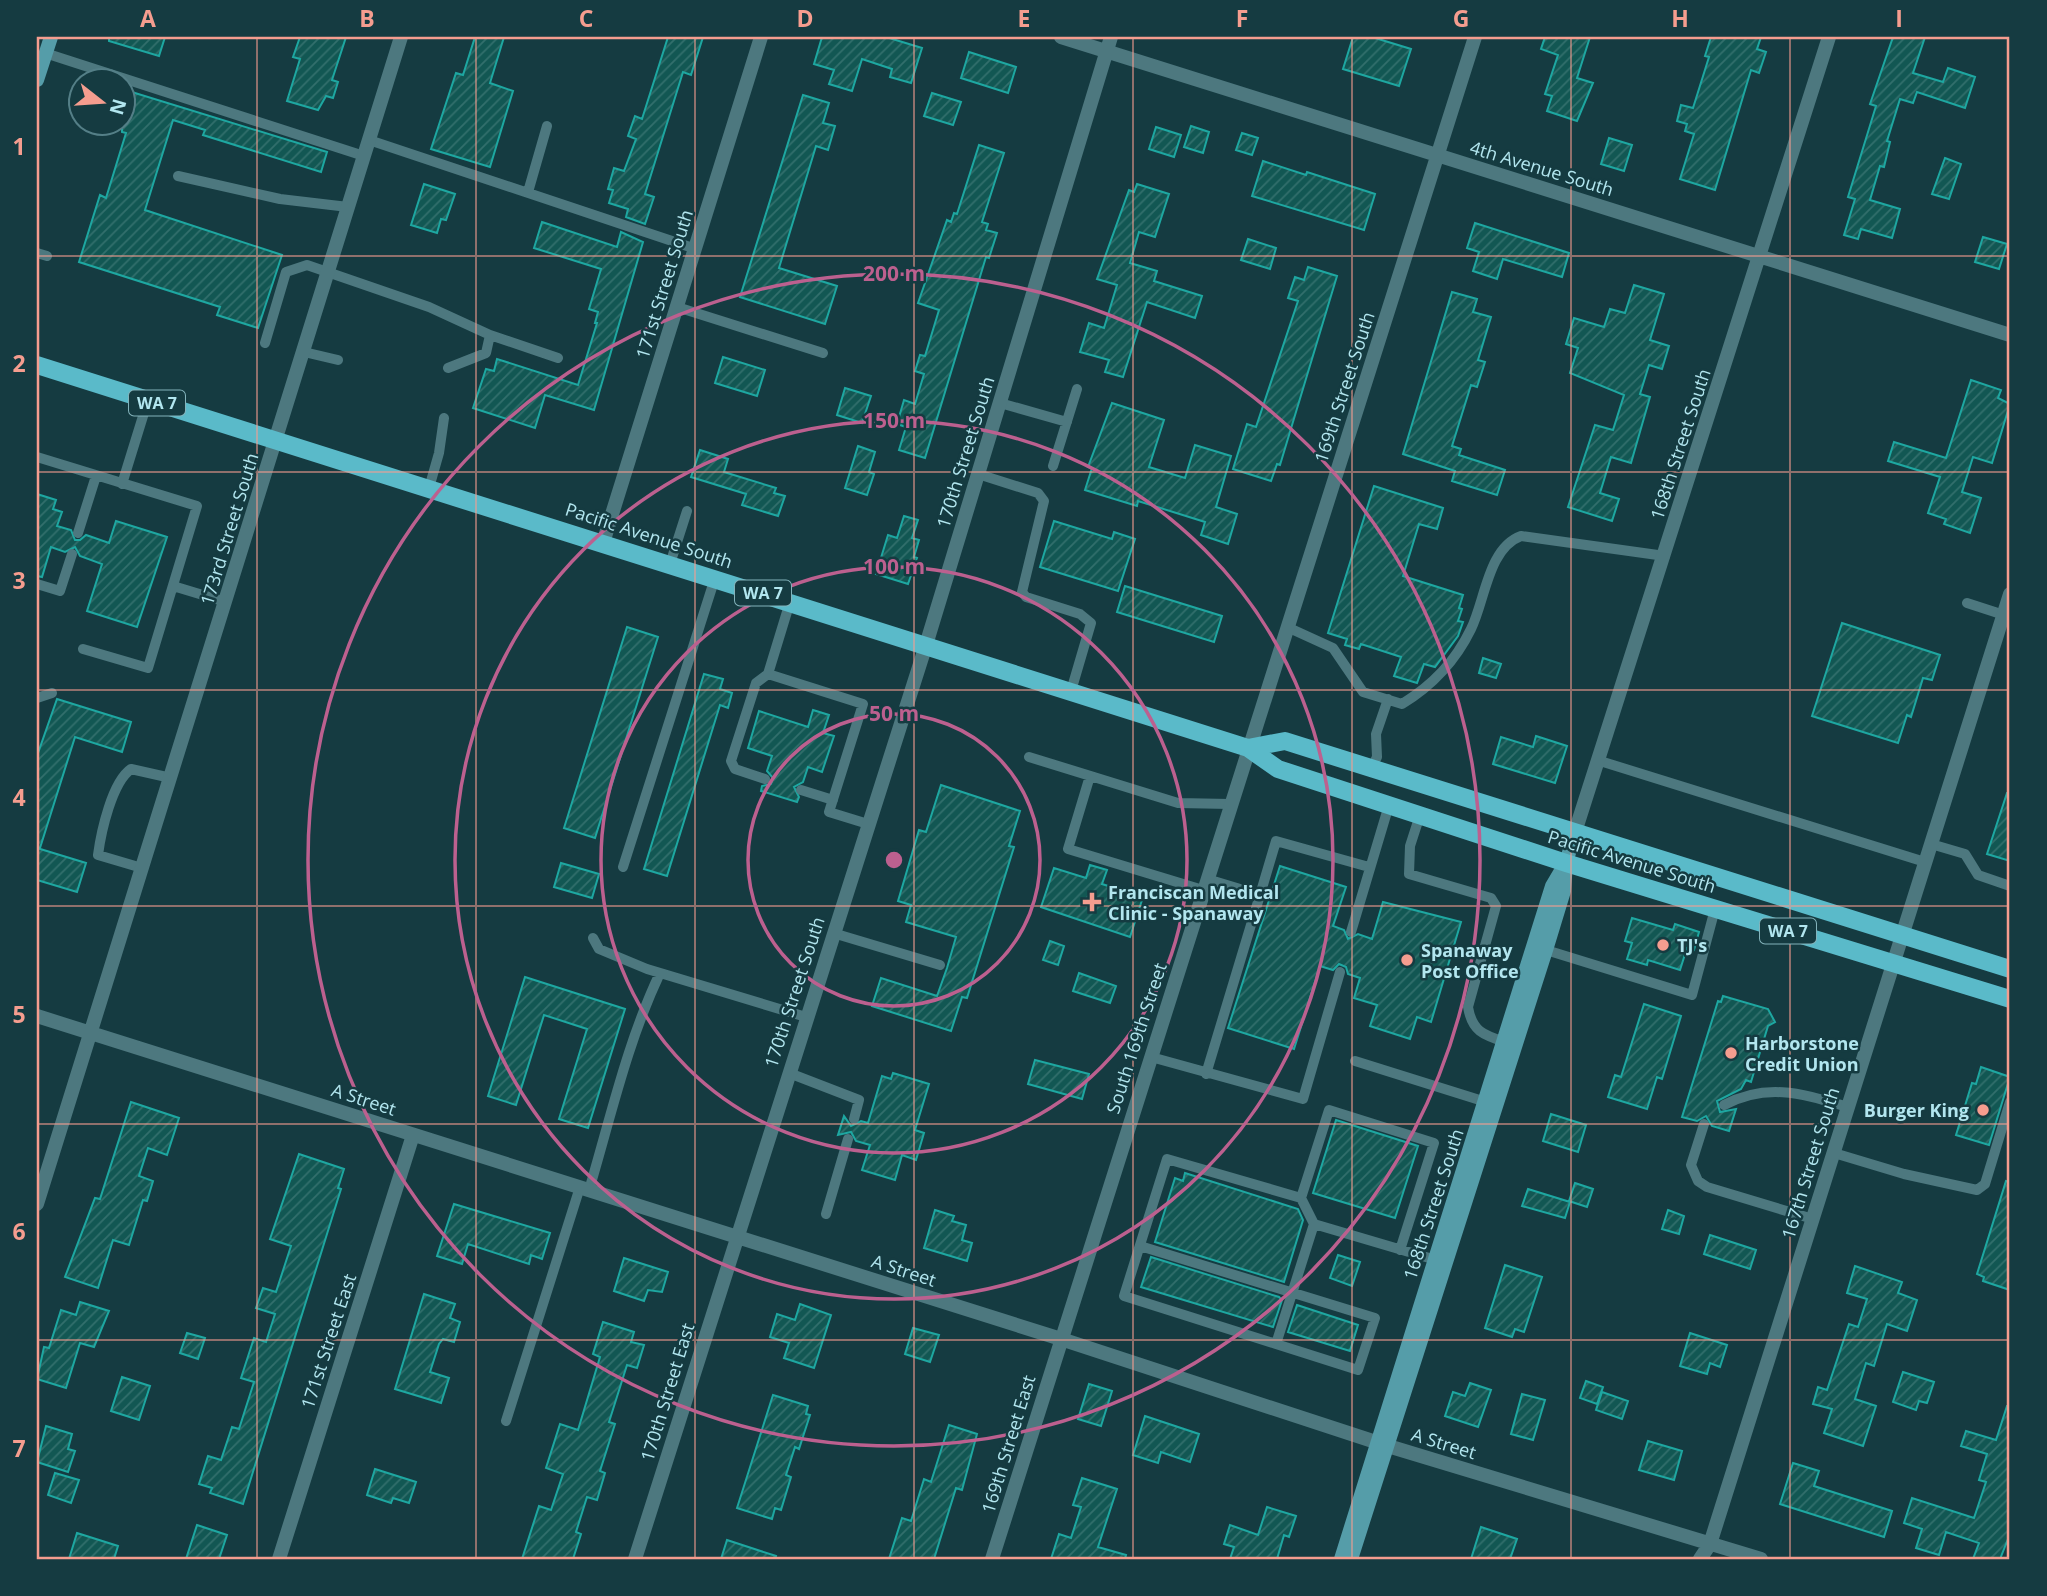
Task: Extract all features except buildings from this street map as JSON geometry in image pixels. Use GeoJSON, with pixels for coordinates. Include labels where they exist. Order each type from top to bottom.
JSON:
{"type":"FeatureCollection","features":[{"type":"Feature","properties":{"kind":"main road","name":"Pacific Avenue South"},"geometry":{"type":"LineString","coordinates":[[37,365],[1248,748],[1278,769],[1566,863],[2010,999]]}},
{"type":"Feature","properties":{"kind":"main road","name":"Pacific Avenue South"},"geometry":{"type":"LineString","coordinates":[[1248,748],[1286,741],[2010,969]]}},
{"type":"Feature","properties":{"kind":"street"},"geometry":{"type":"LineString","coordinates":[[37,80],[51,37]]}},
{"type":"Feature","properties":{"kind":"street","name":"173rd Street South"},"geometry":{"type":"LineString","coordinates":[[37,1204],[401,37]]}},
{"type":"Feature","properties":{"kind":"street","name":"171st Street South"},"geometry":{"type":"LineString","coordinates":[[603,543],[761,37]]}},
{"type":"Feature","properties":{"kind":"street","name":"4th Avenue South"},"geometry":{"type":"LineString","coordinates":[[1061,37],[1109,44],[1438,156],[2010,335]]}},
{"type":"Feature","properties":{"kind":"street","name":"169th Street South"},"geometry":{"type":"LineString","coordinates":[[1248,748],[1475,37]]}},
{"type":"Feature","properties":{"kind":"street","name":"168th Street South"},"geometry":{"type":"LineString","coordinates":[[1340,1559],[1382,1444],[1546,950],[1564,891],[1566,863],[1575,832],[1600,761],[1829,37]]}},
{"type":"Feature","properties":{"kind":"street","name":"170th Street South"},"geometry":{"type":"LineString","coordinates":[[736,1237],[926,645],[1109,44]]}},
{"type":"Feature","properties":{"kind":"street","name":"167th Street South"},"geometry":{"type":"LineString","coordinates":[[1700,1559],[1710,1544],[1834,1153],[1891,962],[2010,594]]}},
{"type":"Feature","properties":{"kind":"street","name":"South 169th Street"},"geometry":{"type":"LineString","coordinates":[[1061,1339],[1248,748]]}},
{"type":"Feature","properties":{"kind":"street","name":"168th Street South"},"geometry":{"type":"LineString","coordinates":[[1382,1444],[1436,1259],[1552,886],[1566,863]]}},
{"type":"Feature","properties":{"kind":"street","name":"A Street"},"geometry":{"type":"LineString","coordinates":[[37,1016],[1061,1339],[1382,1444],[1760,1559]]}},
{"type":"Feature","properties":{"kind":"street","name":"171st Street East"},"geometry":{"type":"LineString","coordinates":[[279,1559],[413,1135]]}},
{"type":"Feature","properties":{"kind":"street","name":"170th Street East"},"geometry":{"type":"LineString","coordinates":[[635,1559],[736,1237]]}},
{"type":"Feature","properties":{"kind":"street","name":"169th Street East"},"geometry":{"type":"LineString","coordinates":[[992,1559],[1061,1339]]}},
{"type":"Feature","properties":{"kind":"street"},"geometry":{"type":"LineString","coordinates":[[1351,1559],[1382,1444]]}},
{"type":"Feature","properties":{"kind":"lane"},"geometry":{"type":"LineString","coordinates":[[45,53],[364,156]]}},
{"type":"Feature","properties":{"kind":"lane"},"geometry":{"type":"LineString","coordinates":[[528,192],[547,126]]}},
{"type":"Feature","properties":{"kind":"lane"},"geometry":{"type":"LineString","coordinates":[[369,140],[696,249]]}},
{"type":"Feature","properties":{"kind":"lane"},"geometry":{"type":"LineString","coordinates":[[178,176],[280,199],[348,207]]}},
{"type":"Feature","properties":{"kind":"lane"},"geometry":{"type":"LineString","coordinates":[[265,343],[286,272],[307,265],[429,307],[490,335],[558,358]]}},
{"type":"Feature","properties":{"kind":"lane"},"geometry":{"type":"LineString","coordinates":[[677,307],[823,353]]}},
{"type":"Feature","properties":{"kind":"lane"},"geometry":{"type":"LineString","coordinates":[[448,368],[486,353],[490,335]]}},
{"type":"Feature","properties":{"kind":"lane"},"geometry":{"type":"LineString","coordinates":[[304,352],[338,360]]}},
{"type":"Feature","properties":{"kind":"lane"},"geometry":{"type":"LineString","coordinates":[[1053,466],[1077,389]]}},
{"type":"Feature","properties":{"kind":"lane"},"geometry":{"type":"LineString","coordinates":[[122,484],[148,400]]}},
{"type":"Feature","properties":{"kind":"lane"},"geometry":{"type":"LineString","coordinates":[[1000,403],[1067,422]]}},
{"type":"Feature","properties":{"kind":"lane"},"geometry":{"type":"LineString","coordinates":[[429,488],[439,453],[444,418]]}},
{"type":"Feature","properties":{"kind":"lane"},"geometry":{"type":"LineString","coordinates":[[37,457],[197,506],[148,668],[83,649]]}},
{"type":"Feature","properties":{"kind":"lane"},"geometry":{"type":"LineString","coordinates":[[978,474],[1038,493],[1044,501],[1022,593],[1026,597],[1080,614],[1091,623],[1071,691]]}},
{"type":"Feature","properties":{"kind":"lane"},"geometry":{"type":"LineString","coordinates":[[78,533],[96,476]]}},
{"type":"Feature","properties":{"kind":"lane"},"geometry":{"type":"LineString","coordinates":[[670,564],[687,511]]}},
{"type":"Feature","properties":{"kind":"lane"},"geometry":{"type":"LineString","coordinates":[[1287,627],[1333,648],[1363,692],[1402,704],[1444,673],[1472,629],[1496,560],[1511,539],[1521,536],[1665,556]]}},
{"type":"Feature","properties":{"kind":"lane"},"geometry":{"type":"LineString","coordinates":[[37,584],[60,591],[72,554]]}},
{"type":"Feature","properties":{"kind":"lane"},"geometry":{"type":"LineString","coordinates":[[623,867],[715,578]]}},
{"type":"Feature","properties":{"kind":"lane"},"geometry":{"type":"LineString","coordinates":[[173,586],[226,601]]}},
{"type":"Feature","properties":{"kind":"lane"},"geometry":{"type":"LineString","coordinates":[[765,779],[734,769],[732,761],[755,683],[768,674],[790,602]]}},
{"type":"Feature","properties":{"kind":"lane"},"geometry":{"type":"LineString","coordinates":[[1967,603],[2004,615]]}},
{"type":"Feature","properties":{"kind":"lane"},"geometry":{"type":"LineString","coordinates":[[768,674],[863,704],[830,811],[868,824]]}},
{"type":"Feature","properties":{"kind":"lane"},"geometry":{"type":"LineString","coordinates":[[37,698],[52,693]]}},
{"type":"Feature","properties":{"kind":"lane"},"geometry":{"type":"LineString","coordinates":[[1372,767],[1377,757],[1376,734],[1388,699]]}},
{"type":"Feature","properties":{"kind":"lane"},"geometry":{"type":"LineString","coordinates":[[1029,757],[1188,803],[1230,804]]}},
{"type":"Feature","properties":{"kind":"lane"},"geometry":{"type":"LineString","coordinates":[[1600,761],[1925,862]]}},
{"type":"Feature","properties":{"kind":"lane"},"geometry":{"type":"LineString","coordinates":[[142,868],[98,855],[102,829],[123,774],[131,769],[171,778]]}},
{"type":"Feature","properties":{"kind":"lane"},"geometry":{"type":"LineString","coordinates":[[1090,776],[1068,849],[1205,885],[1260,895]]}},
{"type":"Feature","properties":{"kind":"lane"},"geometry":{"type":"LineString","coordinates":[[801,790],[833,800]]}},
{"type":"Feature","properties":{"kind":"lane"},"geometry":{"type":"LineString","coordinates":[[1351,932],[1389,805]]}},
{"type":"Feature","properties":{"kind":"lane"},"geometry":{"type":"LineString","coordinates":[[1420,815],[1410,846],[1409,874],[1491,898],[1496,906],[1468,1007],[1471,1023],[1482,1035],[1505,1042]]}},
{"type":"Feature","properties":{"kind":"lane"},"geometry":{"type":"LineString","coordinates":[[1206,1074],[1276,841],[1370,867]]}},
{"type":"Feature","properties":{"kind":"lane"},"geometry":{"type":"LineString","coordinates":[[1931,844],[1965,854],[1978,875],[2010,886]]}},
{"type":"Feature","properties":{"kind":"lane"},"geometry":{"type":"LineString","coordinates":[[1546,950],[1692,996],[1715,909]]}},
{"type":"Feature","properties":{"kind":"lane"},"geometry":{"type":"LineString","coordinates":[[833,933],[940,965]]}},
{"type":"Feature","properties":{"kind":"lane"},"geometry":{"type":"LineString","coordinates":[[593,938],[599,948],[660,973],[806,1017]]}},
{"type":"Feature","properties":{"kind":"lane"},"geometry":{"type":"LineString","coordinates":[[1151,1057],[1303,1099],[1340,972]]}},
{"type":"Feature","properties":{"kind":"lane"},"geometry":{"type":"LineString","coordinates":[[506,1421],[640,1013],[660,973]]}},
{"type":"Feature","properties":{"kind":"lane"},"geometry":{"type":"LineString","coordinates":[[1355,1060],[1486,1102]]}},
{"type":"Feature","properties":{"kind":"lane"},"geometry":{"type":"LineString","coordinates":[[789,1073],[859,1100],[854,1119]]}},
{"type":"Feature","properties":{"kind":"lane"},"geometry":{"type":"LineString","coordinates":[[1724,1105],[1744,1094],[1791,1091],[1848,1107]]}},
{"type":"Feature","properties":{"kind":"lane"},"geometry":{"type":"LineString","coordinates":[[1834,1153],[1904,1174],[1977,1190],[1985,1184],[2010,1102]]}},
{"type":"Feature","properties":{"kind":"lane"},"geometry":{"type":"LineString","coordinates":[[1276,1344],[1314,1224],[1301,1198],[1329,1110],[1434,1143],[1400,1250]]}},
{"type":"Feature","properties":{"kind":"lane"},"geometry":{"type":"LineString","coordinates":[[1704,1124],[1691,1165],[1699,1181],[1707,1187],[1813,1219]]}},
{"type":"Feature","properties":{"kind":"lane"},"geometry":{"type":"LineString","coordinates":[[826,1214],[848,1139]]}},
{"type":"Feature","properties":{"kind":"lane"},"geometry":{"type":"LineString","coordinates":[[1140,1246],[1375,1318],[1358,1370],[1124,1296],[1167,1159],[1301,1198]]}},
{"type":"Feature","properties":{"kind":"lane"},"geometry":{"type":"LineString","coordinates":[[1314,1224],[1436,1259]]}},
{"type":"Feature","properties":{"kind":"place","name":"Franciscan Medical Clinic - Spanaway"},"geometry":{"type":"Point","coordinates":[1092,902]}},
{"type":"Feature","properties":{"kind":"place","name":"TJ's"},"geometry":{"type":"Point","coordinates":[1663,945]}},
{"type":"Feature","properties":{"kind":"place","name":"Spanaway Post Office"},"geometry":{"type":"Point","coordinates":[1407,960]}},
{"type":"Feature","properties":{"kind":"place","name":"Harborstone Credit Union"},"geometry":{"type":"Point","coordinates":[1731,1053]}},
{"type":"Feature","properties":{"kind":"place","name":"Burger King"},"geometry":{"type":"Point","coordinates":[1983,1110]}}]}
